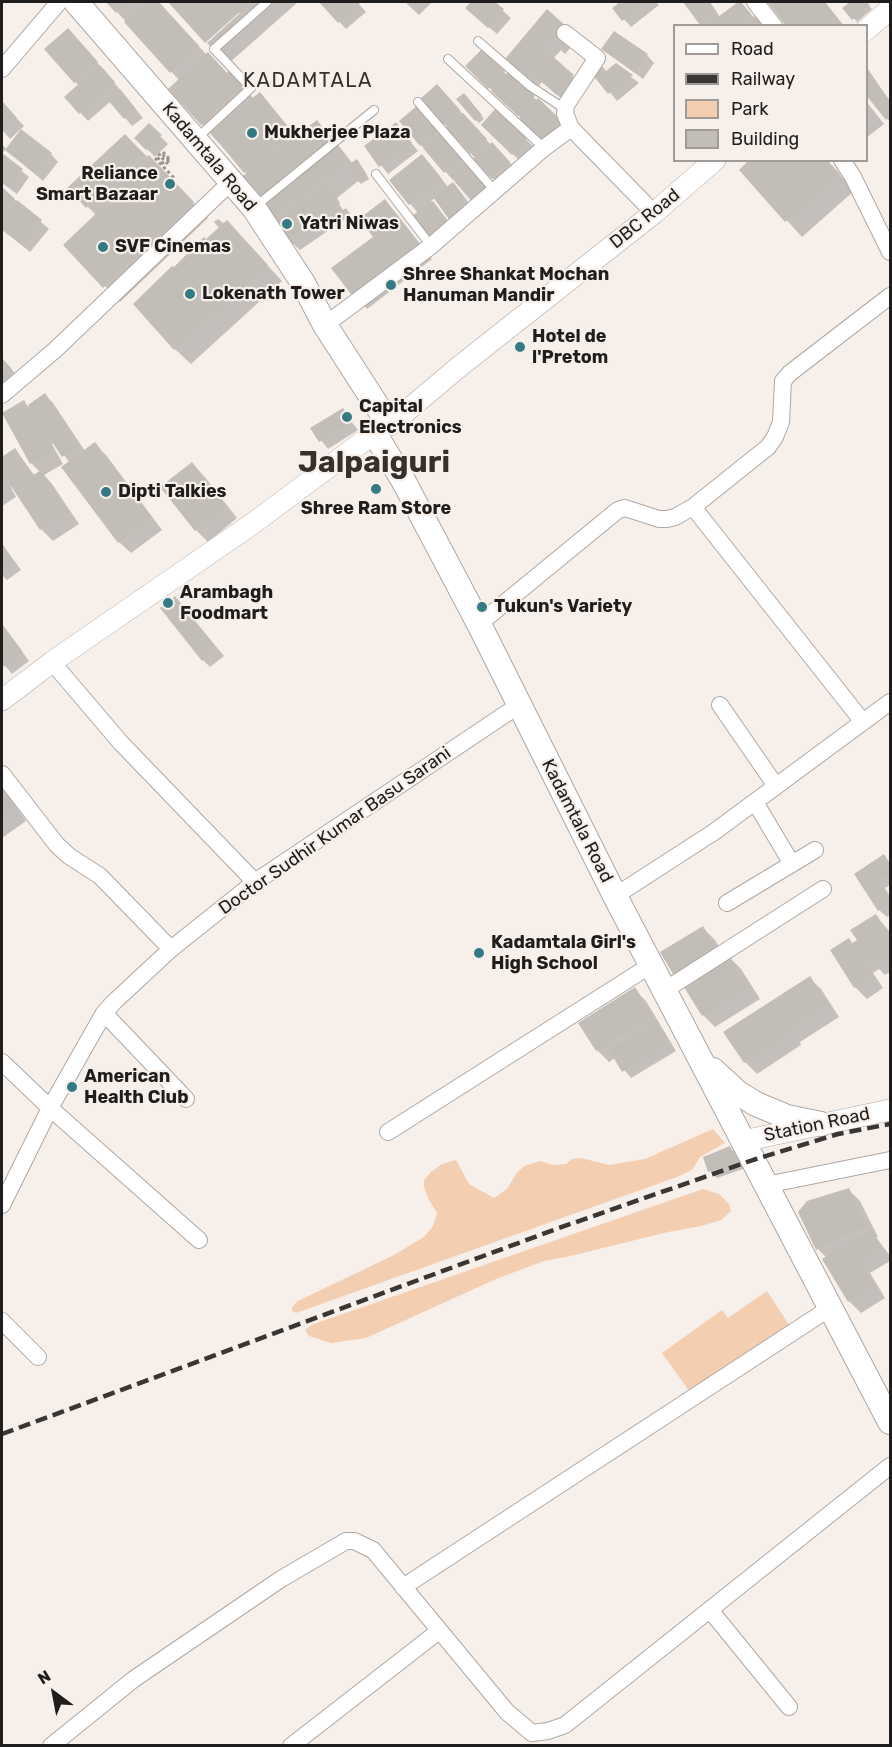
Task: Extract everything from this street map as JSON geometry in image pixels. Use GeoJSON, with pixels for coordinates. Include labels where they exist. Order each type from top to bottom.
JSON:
{"type":"FeatureCollection","features":[{"type":"Feature","properties":{"kind":"main road","name":"Kadamtala Road"},"geometry":{"type":"LineString","coordinates":[[76,2],[254,208],[303,283],[379,425],[403,480],[479,624],[615,896],[891,1422]]}},
{"type":"Feature","properties":{"kind":"main road"},"geometry":{"type":"LineString","coordinates":[[687,1030],[708,1065],[738,1093],[771,1112],[821,1124]]}},
{"type":"Feature","properties":{"kind":"street"},"geometry":{"type":"LineString","coordinates":[[2,69],[59,2]]}},
{"type":"Feature","properties":{"kind":"street"},"geometry":{"type":"LineString","coordinates":[[755,2],[772,24]]}},
{"type":"Feature","properties":{"kind":"street"},"geometry":{"type":"LineString","coordinates":[[868,29],[891,9]]}},
{"type":"Feature","properties":{"kind":"street"},"geometry":{"type":"LineString","coordinates":[[565,33],[597,58],[569,100],[565,109],[567,120],[571,128],[654,213]]}},
{"type":"Feature","properties":{"kind":"street"},"geometry":{"type":"LineString","coordinates":[[325,325],[431,246],[544,148],[571,128]]}},
{"type":"Feature","properties":{"kind":"street","name":"DBC Road"},"geometry":{"type":"LineString","coordinates":[[49,658],[252,524],[379,425],[460,366],[654,213],[713,162]]}},
{"type":"Feature","properties":{"kind":"street"},"geometry":{"type":"LineString","coordinates":[[843,162],[891,252]]}},
{"type":"Feature","properties":{"kind":"street"},"geometry":{"type":"LineString","coordinates":[[2,395],[55,350],[232,181]]}},
{"type":"Feature","properties":{"kind":"street"},"geometry":{"type":"LineString","coordinates":[[479,624],[618,510],[625,508],[659,519],[667,519],[675,518],[693,507],[768,447],[781,422],[783,381],[790,373],[891,296]]}},
{"type":"Feature","properties":{"kind":"street"},"geometry":{"type":"LineString","coordinates":[[693,507],[863,722]]}},
{"type":"Feature","properties":{"kind":"street"},"geometry":{"type":"LineString","coordinates":[[2,688],[49,658]]}},
{"type":"Feature","properties":{"kind":"street"},"geometry":{"type":"LineString","coordinates":[[2,700],[49,658]]}},
{"type":"Feature","properties":{"kind":"street"},"geometry":{"type":"LineString","coordinates":[[49,658],[121,743],[255,882]]}},
{"type":"Feature","properties":{"kind":"street"},"geometry":{"type":"LineString","coordinates":[[615,896],[714,832],[891,702]]}},
{"type":"Feature","properties":{"kind":"street","name":"Doctor Sudhir Kumar Basu Sarani"},"geometry":{"type":"LineString","coordinates":[[2,1204],[50,1108],[104,1013],[171,949],[255,882],[519,705]]}},
{"type":"Feature","properties":{"kind":"street"},"geometry":{"type":"LineString","coordinates":[[720,705],[776,786]]}},
{"type":"Feature","properties":{"kind":"street"},"geometry":{"type":"LineString","coordinates":[[2,774],[57,845],[69,856],[100,876],[171,949]]}},
{"type":"Feature","properties":{"kind":"street"},"geometry":{"type":"LineString","coordinates":[[755,802],[792,864]]}},
{"type":"Feature","properties":{"kind":"street"},"geometry":{"type":"LineString","coordinates":[[728,903],[815,850]]}},
{"type":"Feature","properties":{"kind":"street"},"geometry":{"type":"LineString","coordinates":[[665,990],[823,889]]}},
{"type":"Feature","properties":{"kind":"street"},"geometry":{"type":"LineString","coordinates":[[388,1132],[651,964]]}},
{"type":"Feature","properties":{"kind":"street"},"geometry":{"type":"LineString","coordinates":[[104,1013],[186,1099]]}},
{"type":"Feature","properties":{"kind":"street"},"geometry":{"type":"LineString","coordinates":[[2,1062],[50,1108],[199,1240]]}},
{"type":"Feature","properties":{"kind":"street","name":"Station Road"},"geometry":{"type":"LineString","coordinates":[[748,1150],[821,1124],[891,1110]]}},
{"type":"Feature","properties":{"kind":"street"},"geometry":{"type":"LineString","coordinates":[[766,1185],[891,1160]]}},
{"type":"Feature","properties":{"kind":"street"},"geometry":{"type":"LineString","coordinates":[[403,1587],[830,1308]]}},
{"type":"Feature","properties":{"kind":"street"},"geometry":{"type":"LineString","coordinates":[[2,1321],[38,1357]]}},
{"type":"Feature","properties":{"kind":"street"},"geometry":{"type":"LineString","coordinates":[[51,1746],[134,1679],[281,1579],[346,1541],[354,1541],[373,1550],[507,1712],[536,1739],[565,1725],[891,1466]]}},
{"type":"Feature","properties":{"kind":"street"},"geometry":{"type":"LineString","coordinates":[[710,1610],[789,1707]]}},
{"type":"Feature","properties":{"kind":"street"},"geometry":{"type":"LineString","coordinates":[[291,1746],[439,1631]]}},
{"type":"Feature","properties":{"kind":"lane"},"geometry":{"type":"LineString","coordinates":[[196,139],[251,88],[214,50],[267,2]]}},
{"type":"Feature","properties":{"kind":"lane"},"geometry":{"type":"LineString","coordinates":[[478,41],[530,86],[565,109]]}},
{"type":"Feature","properties":{"kind":"lane"},"geometry":{"type":"LineString","coordinates":[[448,59],[544,148]]}},
{"type":"Feature","properties":{"kind":"lane"},"geometry":{"type":"LineString","coordinates":[[418,102],[495,190]]}},
{"type":"Feature","properties":{"kind":"lane"},"geometry":{"type":"LineString","coordinates":[[254,208],[374,110]]}},
{"type":"Feature","properties":{"kind":"lane"},"geometry":{"type":"LineString","coordinates":[[376,174],[431,246]]}},
{"type":"Feature","properties":{"kind":"path"},"geometry":{"type":"LineString","coordinates":[[163,152],[170,160],[168,162],[161,153],[159,155],[167,163],[165,165],[157,157],[155,158],[175,180]]}},
{"type":"Feature","properties":{"kind":"green space"},"geometry":{"type":"Polygon","coordinates":[[[713,1129],[725,1143],[700,1157],[692,1170],[677,1177],[296,1313],[292,1311],[292,1307],[298,1301],[394,1255],[424,1237],[433,1226],[437,1213],[428,1198],[424,1180],[442,1164],[456,1160],[469,1184],[494,1198],[507,1189],[524,1166],[540,1161],[553,1165],[566,1164],[572,1159],[581,1158],[609,1165],[645,1159],[713,1129]]]}},
{"type":"Feature","properties":{"kind":"green space"},"geometry":{"type":"Polygon","coordinates":[[[703,1189],[719,1194],[729,1204],[731,1211],[721,1220],[544,1261],[496,1279],[366,1338],[331,1343],[309,1336],[305,1330],[311,1325],[703,1189]]]}},
{"type":"Feature","properties":{"kind":"green space"},"geometry":{"type":"Polygon","coordinates":[[[767,1291],[791,1328],[690,1392],[662,1353],[722,1310],[728,1318],[767,1291]]]}},
{"type":"Feature","properties":{"kind":"building"},"geometry":{"type":"Polygon","coordinates":[[[106,2],[130,2],[116,13],[106,2]]]}},
{"type":"Feature","properties":{"kind":"building"},"geometry":{"type":"Polygon","coordinates":[[[147,2],[159,2],[199,46],[170,73],[124,22],[147,2]]]}},
{"type":"Feature","properties":{"kind":"building"},"geometry":{"type":"Polygon","coordinates":[[[168,2],[251,2],[205,43],[168,2]]]}},
{"type":"Feature","properties":{"kind":"building"},"geometry":{"type":"Polygon","coordinates":[[[319,2],[358,2],[360,3],[338,23],[319,2]]]}},
{"type":"Feature","properties":{"kind":"building"},"geometry":{"type":"Polygon","coordinates":[[[471,2],[495,2],[504,9],[488,28],[465,8],[471,2]]]}},
{"type":"Feature","properties":{"kind":"building"},"geometry":{"type":"Polygon","coordinates":[[[620,2],[646,2],[622,21],[612,8],[620,2]]]}},
{"type":"Feature","properties":{"kind":"building"},"geometry":{"type":"Polygon","coordinates":[[[683,2],[709,2],[717,13],[699,24],[683,2]]]}},
{"type":"Feature","properties":{"kind":"building"},"geometry":{"type":"Polygon","coordinates":[[[738,2],[741,2],[751,14],[738,24],[709,24],[738,2]]]}},
{"type":"Feature","properties":{"kind":"building"},"geometry":{"type":"Polygon","coordinates":[[[767,2],[825,2],[842,24],[784,24],[767,2]]]}},
{"type":"Feature","properties":{"kind":"building"},"geometry":{"type":"Polygon","coordinates":[[[850,2],[867,2],[870,5],[852,20],[842,8],[850,2]]]}},
{"type":"Feature","properties":{"kind":"building"},"geometry":{"type":"Polygon","coordinates":[[[547,9],[567,27],[553,44],[548,39],[542,47],[574,75],[557,95],[530,72],[525,77],[505,59],[547,9]]]}},
{"type":"Feature","properties":{"kind":"building"},"geometry":{"type":"Polygon","coordinates":[[[755,16],[761,24],[745,24],[755,16]]]}},
{"type":"Feature","properties":{"kind":"building"},"geometry":{"type":"Polygon","coordinates":[[[68,28],[98,62],[74,83],[44,49],[68,28]]]}},
{"type":"Feature","properties":{"kind":"building"},"geometry":{"type":"Polygon","coordinates":[[[614,31],[648,54],[635,73],[601,49],[614,31]]]}},
{"type":"Feature","properties":{"kind":"building"},"geometry":{"type":"Polygon","coordinates":[[[482,49],[505,71],[488,89],[465,66],[482,49]]]}},
{"type":"Feature","properties":{"kind":"building"},"geometry":{"type":"Polygon","coordinates":[[[208,52],[227,73],[229,71],[243,86],[201,125],[168,89],[208,52]]]}},
{"type":"Feature","properties":{"kind":"building"},"geometry":{"type":"Polygon","coordinates":[[[616,63],[633,75],[608,94],[592,74],[602,66],[606,71],[616,63]]]}},
{"type":"Feature","properties":{"kind":"building"},"geometry":{"type":"Polygon","coordinates":[[[100,65],[115,82],[79,114],[64,97],[100,65]]]}},
{"type":"Feature","properties":{"kind":"building"},"geometry":{"type":"Polygon","coordinates":[[[868,69],[890,103],[890,116],[886,120],[868,98],[868,69]]]}},
{"type":"Feature","properties":{"kind":"building"},"geometry":{"type":"Polygon","coordinates":[[[508,72],[535,96],[518,116],[491,91],[508,72]]]}},
{"type":"Feature","properties":{"kind":"building"},"geometry":{"type":"Polygon","coordinates":[[[437,84],[460,110],[443,125],[420,99],[437,84]]]}},
{"type":"Feature","properties":{"kind":"building"},"geometry":{"type":"Polygon","coordinates":[[[120,89],[136,109],[124,119],[107,99],[120,89]]]}},
{"type":"Feature","properties":{"kind":"building","name":"Mukherjee Plaza"},"geometry":{"type":"Polygon","coordinates":[[[260,92],[293,133],[244,173],[210,132],[260,92]]]}},
{"type":"Feature","properties":{"kind":"building"},"geometry":{"type":"Polygon","coordinates":[[[464,93],[482,115],[475,121],[456,99],[464,93]]]}},
{"type":"Feature","properties":{"kind":"building"},"geometry":{"type":"Polygon","coordinates":[[[538,98],[562,121],[542,141],[519,119],[538,98]]]}},
{"type":"Feature","properties":{"kind":"building"},"geometry":{"type":"Polygon","coordinates":[[[2,101],[17,118],[2,132],[2,101]]]}},
{"type":"Feature","properties":{"kind":"building"},"geometry":{"type":"Polygon","coordinates":[[[418,105],[439,130],[420,146],[399,121],[418,105]]]}},
{"type":"Feature","properties":{"kind":"building"},"geometry":{"type":"Polygon","coordinates":[[[496,108],[527,139],[512,155],[481,125],[496,108]]]}},
{"type":"Feature","properties":{"kind":"building"},"geometry":{"type":"Polygon","coordinates":[[[463,113],[487,139],[470,154],[446,128],[463,113]]]}},
{"type":"Feature","properties":{"kind":"building"},"geometry":{"type":"Polygon","coordinates":[[[317,120],[349,161],[271,219],[240,178],[317,120]]]}},
{"type":"Feature","properties":{"kind":"building"},"geometry":{"type":"Polygon","coordinates":[[[396,122],[412,143],[379,167],[364,146],[396,122]]]}},
{"type":"Feature","properties":{"kind":"building"},"geometry":{"type":"Polygon","coordinates":[[[149,123],[162,135],[146,150],[134,138],[149,123]]]}},
{"type":"Feature","properties":{"kind":"building"},"geometry":{"type":"Polygon","coordinates":[[[21,129],[52,153],[35,174],[5,150],[21,129]]]}},
{"type":"Feature","properties":{"kind":"building"},"geometry":{"type":"Polygon","coordinates":[[[441,133],[462,158],[444,173],[423,148],[441,133]]]}},
{"type":"Feature","properties":{"kind":"building"},"geometry":{"type":"Polygon","coordinates":[[[125,134],[143,153],[86,208],[67,188],[125,134]]]}},
{"type":"Feature","properties":{"kind":"building"},"geometry":{"type":"Polygon","coordinates":[[[492,142],[510,162],[492,179],[473,159],[492,142]]]}},
{"type":"Feature","properties":{"kind":"building"},"geometry":{"type":"Polygon","coordinates":[[[2,153],[23,169],[8,187],[2,182],[2,153]]]}},
{"type":"Feature","properties":{"kind":"building"},"geometry":{"type":"Polygon","coordinates":[[[422,154],[442,179],[409,205],[389,180],[422,154]]]}},
{"type":"Feature","properties":{"kind":"building"},"geometry":{"type":"Polygon","coordinates":[[[149,155],[194,202],[103,288],[63,245],[103,207],[105,210],[117,199],[111,192],[149,155]]]}},
{"type":"Feature","properties":{"kind":"building"},"geometry":{"type":"Polygon","coordinates":[[[357,159],[367,175],[356,182],[346,166],[357,159]]]}},
{"type":"Feature","properties":{"kind":"building"},"geometry":{"type":"Polygon","coordinates":[[[747,162],[829,162],[840,174],[785,222],[739,170],[747,162]]]}},
{"type":"Feature","properties":{"kind":"building"},"geometry":{"type":"Polygon","coordinates":[[[466,163],[490,190],[474,204],[450,176],[466,163]]]}},
{"type":"Feature","properties":{"kind":"building"},"geometry":{"type":"Polygon","coordinates":[[[453,182],[472,207],[451,222],[433,197],[453,182]]]}},
{"type":"Feature","properties":{"kind":"building"},"geometry":{"type":"Polygon","coordinates":[[[328,184],[340,203],[287,240],[274,221],[328,184]]]}},
{"type":"Feature","properties":{"kind":"building"},"geometry":{"type":"Polygon","coordinates":[[[2,187],[15,199],[2,215],[2,187]]]}},
{"type":"Feature","properties":{"kind":"building"},"geometry":{"type":"Polygon","coordinates":[[[385,199],[421,247],[354,298],[331,268],[373,237],[359,219],[385,199]]]}},
{"type":"Feature","properties":{"kind":"building"},"geometry":{"type":"Polygon","coordinates":[[[17,200],[42,220],[22,245],[2,230],[2,219],[17,200]]]}},
{"type":"Feature","properties":{"kind":"building"},"geometry":{"type":"Polygon","coordinates":[[[433,201],[451,225],[431,240],[413,215],[433,201]]]}},
{"type":"Feature","properties":{"kind":"building","name":"Lokenath Tower"},"geometry":{"type":"Polygon","coordinates":[[[227,220],[268,265],[174,350],[133,304],[204,237],[206,239],[227,220]]]}},
{"type":"Feature","properties":{"kind":"building"},"geometry":{"type":"Polygon","coordinates":[[[2,358],[12,369],[2,379],[2,358]]]}},
{"type":"Feature","properties":{"kind":"building"},"geometry":{"type":"Polygon","coordinates":[[[45,393],[80,446],[62,457],[28,405],[45,393]]]}},
{"type":"Feature","properties":{"kind":"building"},"geometry":{"type":"Polygon","coordinates":[[[24,400],[53,452],[30,464],[2,413],[24,400]]]}},
{"type":"Feature","properties":{"kind":"building"},"geometry":{"type":"Polygon","coordinates":[[[343,408],[352,422],[319,442],[310,428],[343,408]]]}},
{"type":"Feature","properties":{"kind":"building","name":"Dipti Talkies"},"geometry":{"type":"Polygon","coordinates":[[[95,442],[152,517],[118,543],[61,467],[95,442]]]}},
{"type":"Feature","properties":{"kind":"building"},"geometry":{"type":"Polygon","coordinates":[[[15,448],[32,473],[11,487],[2,473],[2,457],[15,448]]]}},
{"type":"Feature","properties":{"kind":"building"},"geometry":{"type":"Polygon","coordinates":[[[192,462],[226,506],[195,531],[160,487],[192,462]]]}},
{"type":"Feature","properties":{"kind":"building"},"geometry":{"type":"Polygon","coordinates":[[[41,470],[68,512],[40,530],[13,489],[41,470]]]}},
{"type":"Feature","properties":{"kind":"building"},"geometry":{"type":"Polygon","coordinates":[[[2,543],[14,562],[2,570],[2,543]]]}},
{"type":"Feature","properties":{"kind":"building"},"geometry":{"type":"Polygon","coordinates":[[[175,596],[217,648],[202,661],[160,608],[175,596]]]}},
{"type":"Feature","properties":{"kind":"building"},"geometry":{"type":"Polygon","coordinates":[[[2,624],[23,652],[4,667],[2,664],[2,624]]]}},
{"type":"Feature","properties":{"kind":"building"},"geometry":{"type":"Polygon","coordinates":[[[2,788],[16,809],[2,818],[2,788]]]}},
{"type":"Feature","properties":{"kind":"building"},"geometry":{"type":"Polygon","coordinates":[[[884,854],[890,864],[890,873],[878,880],[890,899],[890,903],[878,911],[854,874],[884,854]]]}},
{"type":"Feature","properties":{"kind":"building"},"geometry":{"type":"Polygon","coordinates":[[[876,914],[890,936],[890,953],[872,965],[868,957],[862,960],[872,976],[854,988],[830,950],[849,938],[852,943],[857,940],[850,930],[876,914]]]}},
{"type":"Feature","properties":{"kind":"building"},"geometry":{"type":"Polygon","coordinates":[[[703,926],[719,953],[676,979],[660,952],[703,926]]]}},
{"type":"Feature","properties":{"kind":"building"},"geometry":{"type":"Polygon","coordinates":[[[729,955],[749,987],[702,1016],[682,984],[729,955]]]}},
{"type":"Feature","properties":{"kind":"building"},"geometry":{"type":"Polygon","coordinates":[[[810,976],[828,1004],[789,1030],[791,1033],[744,1063],[723,1032],[810,976]]]}},
{"type":"Feature","properties":{"kind":"building"},"geometry":{"type":"Polygon","coordinates":[[[635,987],[653,1015],[596,1051],[578,1023],[635,987]]]}},
{"type":"Feature","properties":{"kind":"building"},"geometry":{"type":"Polygon","coordinates":[[[656,1022],[669,1043],[622,1072],[609,1050],[656,1022]]]}},
{"type":"Feature","properties":{"kind":"building"},"geometry":{"type":"Polygon","coordinates":[[[730,1146],[736,1161],[708,1172],[703,1157],[730,1146]]]}},
{"type":"Feature","properties":{"kind":"building"},"geometry":{"type":"Polygon","coordinates":[[[849,1188],[867,1225],[816,1250],[798,1212],[807,1201],[849,1188]]]}},
{"type":"Feature","properties":{"kind":"building"},"geometry":{"type":"Polygon","coordinates":[[[871,1229],[882,1247],[860,1261],[875,1286],[848,1302],[822,1259],[871,1229]]]}},
{"type":"Feature","properties":{"kind":"railway"},"geometry":{"type":"LineString","coordinates":[[2,1434],[559,1228],[753,1160],[838,1134],[890,1124]]}},
{"type":"Feature","properties":{"kind":"place","name":"Mukherjee Plaza"},"geometry":{"type":"Point","coordinates":[252,133]}},
{"type":"Feature","properties":{"kind":"place","name":"Reliance Smart Bazaar"},"geometry":{"type":"Point","coordinates":[170,184]}},
{"type":"Feature","properties":{"kind":"place","name":"Yatri Niwas"},"geometry":{"type":"Point","coordinates":[287,224]}},
{"type":"Feature","properties":{"kind":"place","name":"SVF Cinemas"},"geometry":{"type":"Point","coordinates":[103,247]}},
{"type":"Feature","properties":{"kind":"place","name":"Shree Shankat Mochan Hanuman Mandir"},"geometry":{"type":"Point","coordinates":[391,285]}},
{"type":"Feature","properties":{"kind":"place","name":"Lokenath Tower"},"geometry":{"type":"Point","coordinates":[190,294]}},
{"type":"Feature","properties":{"kind":"place","name":"Hotel de l'Pretom"},"geometry":{"type":"Point","coordinates":[520,347]}},
{"type":"Feature","properties":{"kind":"place","name":"Capital Electronics"},"geometry":{"type":"Point","coordinates":[347,417]}},
{"type":"Feature","properties":{"kind":"place","name":"Shree Ram Store"},"geometry":{"type":"Point","coordinates":[376,489]}},
{"type":"Feature","properties":{"kind":"place","name":"Dipti Talkies"},"geometry":{"type":"Point","coordinates":[106,492]}},
{"type":"Feature","properties":{"kind":"place","name":"Arambagh Foodmart"},"geometry":{"type":"Point","coordinates":[168,603]}},
{"type":"Feature","properties":{"kind":"place","name":"Tukun's Variety"},"geometry":{"type":"Point","coordinates":[482,607]}},
{"type":"Feature","properties":{"kind":"place","name":"Kadamtala Girl's High School"},"geometry":{"type":"Point","coordinates":[479,953]}},
{"type":"Feature","properties":{"kind":"place","name":"American Health Club"},"geometry":{"type":"Point","coordinates":[72,1087]}},
{"type":"Feature","properties":{"kind":"district","name":"KADAMTALA"},"geometry":{"type":"Point","coordinates":[308,81]}},
{"type":"Feature","properties":{"kind":"district","name":"Jalpaiguri"},"geometry":{"type":"Point","coordinates":[374,463]}}]}
